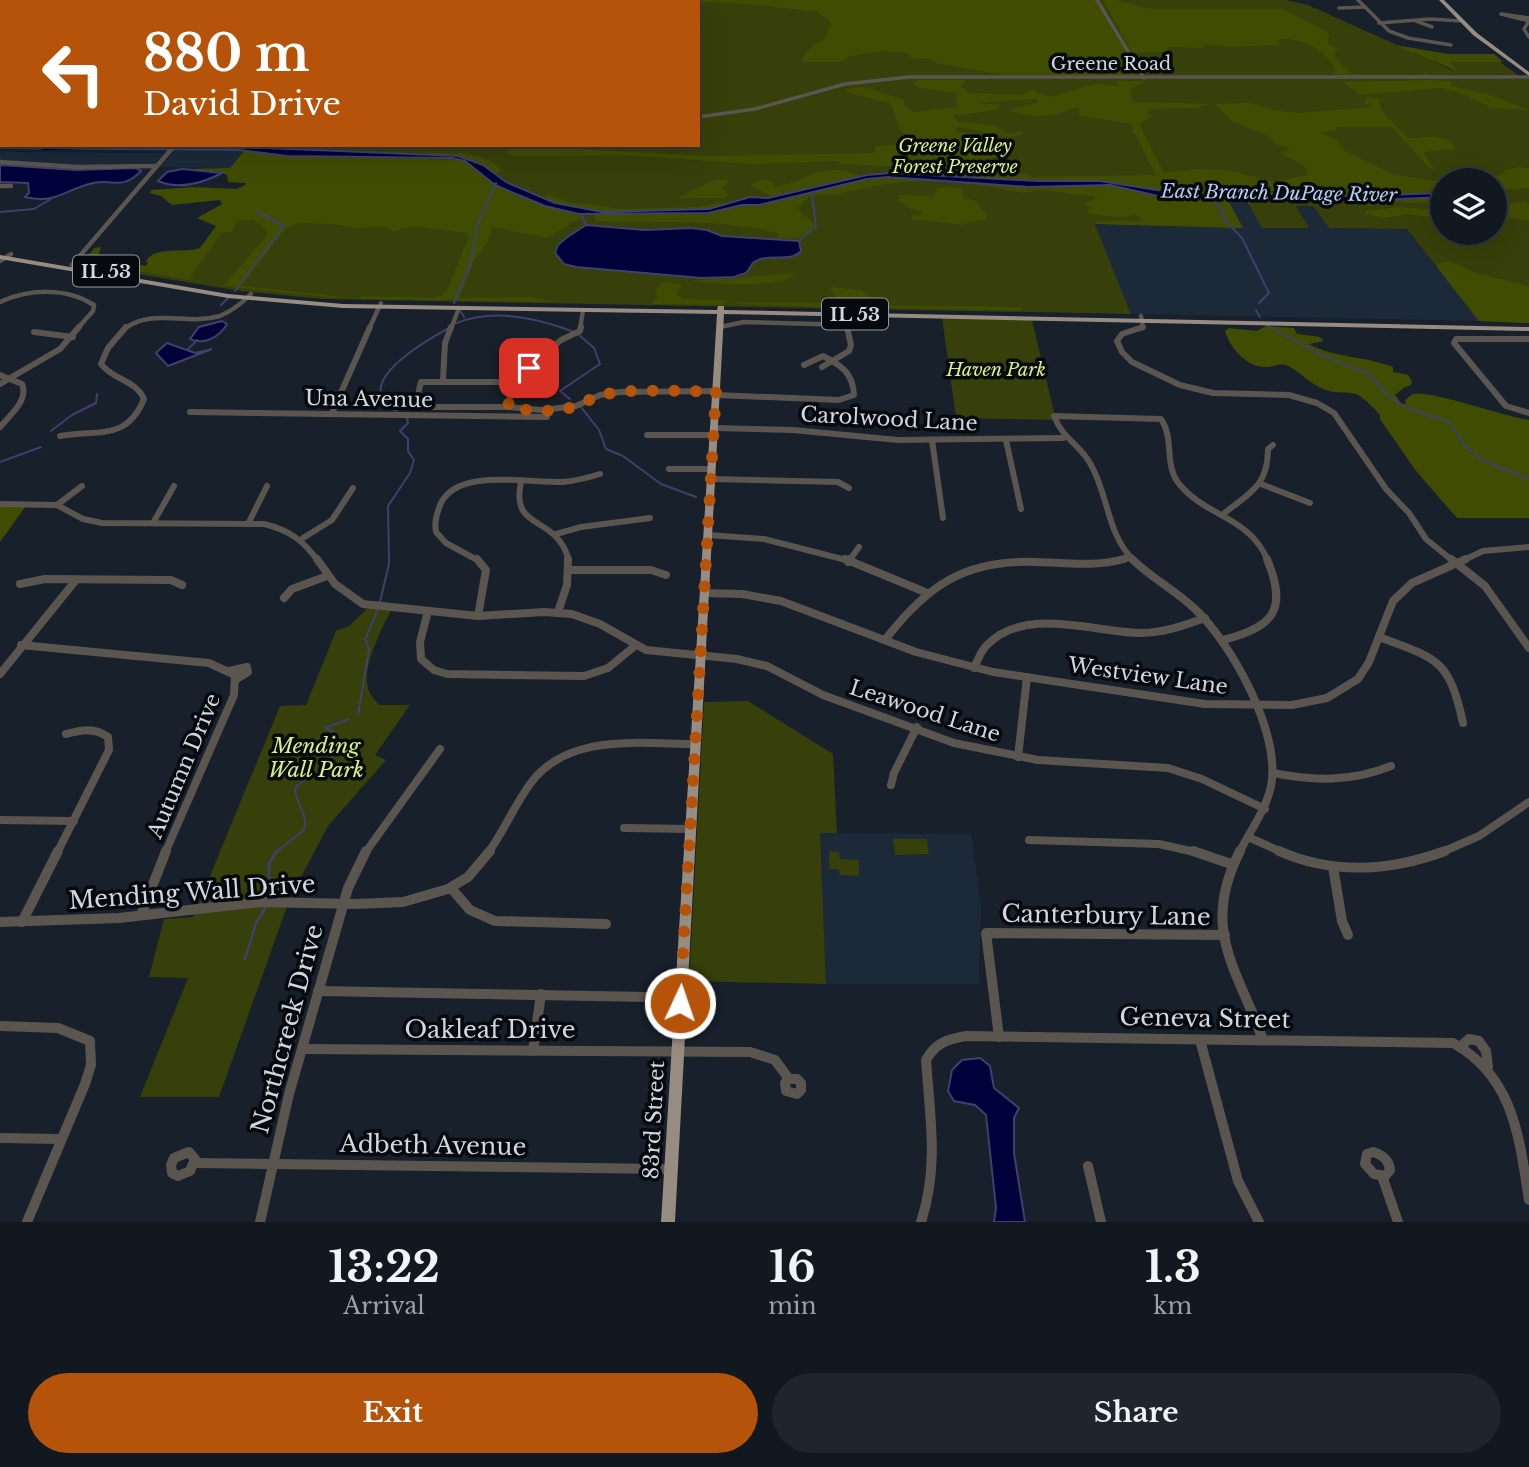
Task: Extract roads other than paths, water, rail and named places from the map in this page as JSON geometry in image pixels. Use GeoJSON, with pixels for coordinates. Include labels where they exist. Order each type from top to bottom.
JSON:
{"type":"FeatureCollection","features":[{"type":"Feature","properties":{"kind":"main road"},"geometry":{"type":"LineString","coordinates":[[1441,0],[1456,19],[1529,74]]}},
{"type":"Feature","properties":{"kind":"main road"},"geometry":{"type":"LineString","coordinates":[[1446,0],[1529,74]]}},
{"type":"Feature","properties":{"kind":"main road","name":"IL 53"},"geometry":{"type":"LineString","coordinates":[[3,257],[72,265],[182,286]]}},
{"type":"Feature","properties":{"kind":"main road","name":"IL 53"},"geometry":{"type":"LineString","coordinates":[[3,257],[249,296],[380,305],[1142,319]]}},
{"type":"Feature","properties":{"kind":"main road","name":"IL 53"},"geometry":{"type":"LineString","coordinates":[[380,305],[1529,328]]}},
{"type":"Feature","properties":{"kind":"main road","name":"83rd Street"},"geometry":{"type":"LineString","coordinates":[[668,1222],[721,310]]}},
{"type":"Feature","properties":{"kind":"street"},"geometry":{"type":"LineString","coordinates":[[1097,0],[1144,78]]}},
{"type":"Feature","properties":{"kind":"street"},"geometry":{"type":"LineString","coordinates":[[1358,0],[1389,31],[1408,38],[1451,45]]}},
{"type":"Feature","properties":{"kind":"street"},"geometry":{"type":"LineString","coordinates":[[1339,8],[1365,7]]}},
{"type":"Feature","properties":{"kind":"street"},"geometry":{"type":"LineString","coordinates":[[1529,20],[1501,14],[1529,20]]}},
{"type":"Feature","properties":{"kind":"street"},"geometry":{"type":"LineString","coordinates":[[1379,23],[1456,19]]}},
{"type":"Feature","properties":{"kind":"street"},"geometry":{"type":"LineString","coordinates":[[1529,20],[1524,29],[1529,37]]}},
{"type":"Feature","properties":{"kind":"street"},"geometry":{"type":"LineString","coordinates":[[1416,21],[1432,27]]}},
{"type":"Feature","properties":{"kind":"street","name":"Greene Road"},"geometry":{"type":"LineString","coordinates":[[700,117],[755,109],[834,87],[883,79],[926,76],[1144,78],[1529,74]]}},
{"type":"Feature","properties":{"kind":"street"},"geometry":{"type":"LineString","coordinates":[[72,265],[174,147]]}},
{"type":"Feature","properties":{"kind":"street"},"geometry":{"type":"LineString","coordinates":[[0,162],[78,167],[158,166]]}},
{"type":"Feature","properties":{"kind":"street"},"geometry":{"type":"LineString","coordinates":[[0,186],[11,186]]}},
{"type":"Feature","properties":{"kind":"street"},"geometry":{"type":"LineString","coordinates":[[0,302],[17,294],[34,292],[89,301],[94,305],[93,311],[73,337],[60,349],[0,384]]}},
{"type":"Feature","properties":{"kind":"street"},"geometry":{"type":"LineString","coordinates":[[60,436],[119,430],[129,425],[139,410],[144,399],[139,389],[105,370],[101,364],[103,356],[125,327],[143,318],[159,315],[195,319],[216,317],[232,310],[249,296]]}},
{"type":"Feature","properties":{"kind":"street"},"geometry":{"type":"LineString","coordinates":[[332,413],[380,305]]}},
{"type":"Feature","properties":{"kind":"street"},"geometry":{"type":"LineString","coordinates":[[443,380],[445,343],[459,308]]}},
{"type":"Feature","properties":{"kind":"street"},"geometry":{"type":"LineString","coordinates":[[508,407],[513,383],[561,340],[580,331],[583,310]]}},
{"type":"Feature","properties":{"kind":"street"},"geometry":{"type":"LineString","coordinates":[[824,314],[827,320],[848,325]]}},
{"type":"Feature","properties":{"kind":"street"},"geometry":{"type":"LineString","coordinates":[[1142,319],[1143,328],[1122,334],[1117,344],[1127,358],[1147,371],[1180,385],[1208,392],[1301,398],[1334,413],[1386,489],[1409,513],[1426,539],[1485,586],[1529,648]]}},
{"type":"Feature","properties":{"kind":"street"},"geometry":{"type":"LineString","coordinates":[[720,327],[744,322],[848,325]]}},
{"type":"Feature","properties":{"kind":"street"},"geometry":{"type":"LineString","coordinates":[[822,367],[846,353],[851,345],[848,325]]}},
{"type":"Feature","properties":{"kind":"street"},"geometry":{"type":"LineString","coordinates":[[34,332],[73,337]]}},
{"type":"Feature","properties":{"kind":"street"},"geometry":{"type":"LineString","coordinates":[[1529,339],[1456,340],[1454,343],[1480,376],[1497,390],[1506,407],[1529,413]]}},
{"type":"Feature","properties":{"kind":"street"},"geometry":{"type":"LineString","coordinates":[[846,353],[847,368]]}},
{"type":"Feature","properties":{"kind":"street"},"geometry":{"type":"LineString","coordinates":[[513,383],[443,380],[421,382],[416,403],[422,407],[508,407],[525,410],[576,406],[600,395],[620,392],[846,399],[854,395],[855,384],[852,373],[847,368],[823,356],[804,365]]}},
{"type":"Feature","properties":{"kind":"street"},"geometry":{"type":"LineString","coordinates":[[0,375],[22,384],[25,391],[23,399],[0,427]]}},
{"type":"Feature","properties":{"kind":"street","name":"Una Avenue"},"geometry":{"type":"LineString","coordinates":[[190,412],[547,417]]}},
{"type":"Feature","properties":{"kind":"street"},"geometry":{"type":"LineString","coordinates":[[1223,640],[1247,634],[1267,624],[1277,609],[1280,593],[1258,541],[1246,529],[1196,499],[1175,479],[1168,464],[1167,431],[1161,419],[1054,416],[1063,439],[1092,466],[1115,535],[1131,557],[1205,618],[1223,640],[1238,666],[1271,751],[1273,774],[1265,809],[1231,864],[1221,905],[1225,935],[1239,985],[1252,1006],[1263,1040]]}},
{"type":"Feature","properties":{"kind":"street","name":"Carolwood Lane"},"geometry":{"type":"LineString","coordinates":[[647,435],[793,430],[878,439],[1063,439]]}},
{"type":"Feature","properties":{"kind":"street"},"geometry":{"type":"LineString","coordinates":[[932,440],[943,518]]}},
{"type":"Feature","properties":{"kind":"street"},"geometry":{"type":"LineString","coordinates":[[1006,440],[1021,509]]}},
{"type":"Feature","properties":{"kind":"street"},"geometry":{"type":"LineString","coordinates":[[1222,515],[1261,484],[1268,468],[1268,449],[1273,445]]}},
{"type":"Feature","properties":{"kind":"street"},"geometry":{"type":"LineString","coordinates":[[669,470],[838,482],[849,488]]}},
{"type":"Feature","properties":{"kind":"street"},"geometry":{"type":"LineString","coordinates":[[478,616],[486,570],[479,558],[441,540],[436,533],[436,521],[442,502],[456,487],[468,483],[577,482],[600,474]]}},
{"type":"Feature","properties":{"kind":"street"},"geometry":{"type":"LineString","coordinates":[[522,482],[517,501],[520,509],[524,515],[556,534],[568,551],[570,570],[558,612]]}},
{"type":"Feature","properties":{"kind":"street"},"geometry":{"type":"LineString","coordinates":[[1261,484],[1310,503]]}},
{"type":"Feature","properties":{"kind":"street"},"geometry":{"type":"LineString","coordinates":[[57,505],[82,486]]}},
{"type":"Feature","properties":{"kind":"street"},"geometry":{"type":"LineString","coordinates":[[153,523],[174,486]]}},
{"type":"Feature","properties":{"kind":"street"},"geometry":{"type":"LineString","coordinates":[[248,524],[267,486]]}},
{"type":"Feature","properties":{"kind":"street"},"geometry":{"type":"LineString","coordinates":[[0,504],[57,505],[89,521],[282,527],[303,538],[325,527],[335,516],[344,496],[353,488]]}},
{"type":"Feature","properties":{"kind":"street"},"geometry":{"type":"LineString","coordinates":[[556,534],[586,524],[636,522],[650,517]]}},
{"type":"Feature","properties":{"kind":"street"},"geometry":{"type":"LineString","coordinates":[[708,535],[780,541],[848,562],[925,592]]}},
{"type":"Feature","properties":{"kind":"street","name":"Leawood Lane"},"geometry":{"type":"LineString","coordinates":[[303,538],[327,576],[349,598],[363,604],[478,616],[558,612],[593,621],[636,645],[660,653],[737,659],[761,664],[823,695],[917,727],[954,743],[1018,757],[1168,768],[1202,779],[1265,809]]}},
{"type":"Feature","properties":{"kind":"street"},"geometry":{"type":"LineString","coordinates":[[848,562],[859,547]]}},
{"type":"Feature","properties":{"kind":"street","name":"Westview Lane"},"geometry":{"type":"LineString","coordinates":[[704,593],[742,594],[781,601],[937,659],[974,668],[1205,704],[1305,704],[1336,693],[1358,679],[1369,663],[1391,607],[1400,592],[1421,577],[1491,549],[1529,547]]}},
{"type":"Feature","properties":{"kind":"street"},"geometry":{"type":"LineString","coordinates":[[885,640],[909,607],[925,592],[959,574],[990,566],[1027,562],[1096,566],[1131,557]]}},
{"type":"Feature","properties":{"kind":"street"},"geometry":{"type":"LineString","coordinates":[[570,570],[651,570],[666,575]]}},
{"type":"Feature","properties":{"kind":"street"},"geometry":{"type":"LineString","coordinates":[[284,598],[292,589],[327,576]]}},
{"type":"Feature","properties":{"kind":"street"},"geometry":{"type":"LineString","coordinates":[[20,584],[39,579],[171,580],[182,585]]}},
{"type":"Feature","properties":{"kind":"street"},"geometry":{"type":"LineString","coordinates":[[0,674],[76,580]]}},
{"type":"Feature","properties":{"kind":"street"},"geometry":{"type":"LineString","coordinates":[[428,611],[419,642],[419,655],[426,666],[443,674],[584,676],[608,668],[636,645]]}},
{"type":"Feature","properties":{"kind":"street"},"geometry":{"type":"LineString","coordinates":[[974,668],[988,643],[1002,634],[1024,626],[1053,623],[1143,634],[1205,618]]}},
{"type":"Feature","properties":{"kind":"street"},"geometry":{"type":"LineString","coordinates":[[1379,637],[1425,655],[1442,667],[1455,686],[1463,723]]}},
{"type":"Feature","properties":{"kind":"street","name":"Autumn Drive"},"geometry":{"type":"LineString","coordinates":[[21,645],[209,663],[235,675],[234,695],[151,884],[141,915]]}},
{"type":"Feature","properties":{"kind":"street"},"geometry":{"type":"LineString","coordinates":[[229,671],[247,667],[248,672],[235,680]]}},
{"type":"Feature","properties":{"kind":"street"},"geometry":{"type":"LineString","coordinates":[[1018,757],[1027,677]]}},
{"type":"Feature","properties":{"kind":"street"},"geometry":{"type":"LineString","coordinates":[[891,785],[894,773],[917,727]]}},
{"type":"Feature","properties":{"kind":"street"},"geometry":{"type":"LineString","coordinates":[[22,922],[107,755],[110,744],[104,734],[96,730],[66,734]]}},
{"type":"Feature","properties":{"kind":"street","name":"Mending Wall Drive"},"geometry":{"type":"LineString","coordinates":[[0,922],[141,915],[256,902],[410,902],[451,888],[484,861],[533,781],[562,755],[600,746],[696,744]]}},
{"type":"Feature","properties":{"kind":"street","name":"Northcreek Drive"},"geometry":{"type":"LineString","coordinates":[[260,1222],[302,1049],[343,902],[369,845],[433,762],[440,749]]}},
{"type":"Feature","properties":{"kind":"street"},"geometry":{"type":"LineString","coordinates":[[1273,774],[1314,781],[1339,781],[1368,775],[1391,766]]}},
{"type":"Feature","properties":{"kind":"street"},"geometry":{"type":"LineString","coordinates":[[1248,837],[1294,858],[1333,867],[1384,867],[1440,854],[1488,833],[1529,802]]}},
{"type":"Feature","properties":{"kind":"street"},"geometry":{"type":"LineString","coordinates":[[0,820],[74,821]]}},
{"type":"Feature","properties":{"kind":"street"},"geometry":{"type":"LineString","coordinates":[[624,828],[691,829]]}},
{"type":"Feature","properties":{"kind":"street"},"geometry":{"type":"LineString","coordinates":[[1029,840],[1051,843],[1163,845],[1231,864]]}},
{"type":"Feature","properties":{"kind":"street"},"geometry":{"type":"LineString","coordinates":[[1333,867],[1342,921],[1348,935]]}},
{"type":"Feature","properties":{"kind":"street"},"geometry":{"type":"LineString","coordinates":[[451,888],[470,910],[495,921],[517,924],[606,924]]}},
{"type":"Feature","properties":{"kind":"street","name":"Canterbury Lane"},"geometry":{"type":"LineString","coordinates":[[999,1037],[986,933],[1225,935]]}},
{"type":"Feature","properties":{"kind":"street"},"geometry":{"type":"LineString","coordinates":[[318,991],[649,997]]}},
{"type":"Feature","properties":{"kind":"street"},"geometry":{"type":"LineString","coordinates":[[533,1051],[541,995]]}},
{"type":"Feature","properties":{"kind":"street"},"geometry":{"type":"LineString","coordinates":[[0,1026],[57,1027],[75,1031],[90,1041],[92,1065],[27,1222]]}},
{"type":"Feature","properties":{"kind":"street","name":"Geneva Street"},"geometry":{"type":"LineString","coordinates":[[921,1222],[930,1194],[933,1169],[925,1068],[930,1052],[948,1039],[999,1037],[1438,1042],[1461,1046],[1488,1067]]}},
{"type":"Feature","properties":{"kind":"street"},"geometry":{"type":"LineString","coordinates":[[1461,1046],[1469,1039],[1479,1041],[1486,1051],[1488,1067],[1516,1128],[1529,1200]]}},
{"type":"Feature","properties":{"kind":"street"},"geometry":{"type":"LineString","coordinates":[[1200,1040],[1238,1181],[1259,1222]]}},
{"type":"Feature","properties":{"kind":"street","name":"Oakleaf Drive"},"geometry":{"type":"LineString","coordinates":[[302,1049],[678,1051],[764,1055],[775,1060],[789,1079]]}},
{"type":"Feature","properties":{"kind":"street"},"geometry":{"type":"LineString","coordinates":[[0,1138],[61,1139]]}},
{"type":"Feature","properties":{"kind":"street","name":"Adbeth Avenue"},"geometry":{"type":"LineString","coordinates":[[194,1163],[671,1169]]}},
{"type":"Feature","properties":{"kind":"street"},"geometry":{"type":"LineString","coordinates":[[1088,1166],[1101,1222]]}},
{"type":"Feature","properties":{"kind":"street"},"geometry":{"type":"LineString","coordinates":[[1382,1176],[1398,1222]]}},
{"type":"Feature","properties":{"kind":"waterway","name":"East Branch DuPage River"},"geometry":{"type":"LineString","coordinates":[[43,148],[87,148]]}},
{"type":"Feature","properties":{"kind":"waterway"},"geometry":{"type":"LineString","coordinates":[[454,303],[470,265],[478,223],[496,183]]}},
{"type":"Feature","properties":{"kind":"waterway"},"geometry":{"type":"LineString","coordinates":[[799,241],[816,226],[812,195]]}},
{"type":"Feature","properties":{"kind":"waterway"},"geometry":{"type":"LineString","coordinates":[[0,212],[34,209],[51,199]]}},
{"type":"Feature","properties":{"kind":"waterway"},"geometry":{"type":"LineString","coordinates":[[1212,199],[1223,210],[1222,216]]}},
{"type":"Feature","properties":{"kind":"waterway"},"geometry":{"type":"LineString","coordinates":[[235,291],[284,226],[256,211]]}},
{"type":"Feature","properties":{"kind":"waterway"},"geometry":{"type":"LineString","coordinates":[[581,214],[586,225]]}},
{"type":"Feature","properties":{"kind":"waterway"},"geometry":{"type":"LineString","coordinates":[[1222,217],[1242,238],[1269,293],[1259,303]]}},
{"type":"Feature","properties":{"kind":"waterway"},"geometry":{"type":"LineString","coordinates":[[221,305],[228,298]]}},
{"type":"Feature","properties":{"kind":"waterway"},"geometry":{"type":"LineString","coordinates":[[1256,310],[1260,317]]}},
{"type":"Feature","properties":{"kind":"waterway"},"geometry":{"type":"LineString","coordinates":[[461,312],[464,317]]}},
{"type":"Feature","properties":{"kind":"waterway"},"geometry":{"type":"LineString","coordinates":[[457,323],[486,316],[516,317],[574,332]]}},
{"type":"Feature","properties":{"kind":"waterway"},"geometry":{"type":"LineString","coordinates":[[1265,324],[1319,354],[1370,374],[1387,395],[1407,408],[1449,422],[1467,448],[1484,461],[1529,479]]}},
{"type":"Feature","properties":{"kind":"waterway"},"geometry":{"type":"LineString","coordinates":[[396,411],[383,400],[381,390],[384,379],[403,358],[449,328]]}},
{"type":"Feature","properties":{"kind":"waterway"},"geometry":{"type":"LineString","coordinates":[[570,399],[560,391],[600,364],[594,348],[579,335]]}},
{"type":"Feature","properties":{"kind":"waterway"},"geometry":{"type":"LineString","coordinates":[[188,349],[197,340]]}},
{"type":"Feature","properties":{"kind":"waterway"},"geometry":{"type":"LineString","coordinates":[[51,431],[72,415],[96,403],[97,394]]}},
{"type":"Feature","properties":{"kind":"waterway"},"geometry":{"type":"LineString","coordinates":[[581,407],[599,430],[606,449],[623,456],[661,484],[696,497]]}},
{"type":"Feature","properties":{"kind":"waterway"},"geometry":{"type":"LineString","coordinates":[[380,602],[389,564],[388,506],[410,473],[414,460],[408,451],[408,439],[400,431],[408,423],[407,418]]}},
{"type":"Feature","properties":{"kind":"waterway"},"geometry":{"type":"LineString","coordinates":[[0,462],[41,447]]}},
{"type":"Feature","properties":{"kind":"waterway"},"geometry":{"type":"LineString","coordinates":[[358,715],[369,649],[365,639],[378,610]]}},
{"type":"Feature","properties":{"kind":"waterway"},"geometry":{"type":"LineString","coordinates":[[276,852],[304,830],[305,819],[295,788],[329,762],[334,745],[334,732],[325,728],[349,719]]}},
{"type":"Feature","properties":{"kind":"waterway"},"geometry":{"type":"LineString","coordinates":[[269,896],[269,863],[276,852]]}},
{"type":"Feature","properties":{"kind":"waterway"},"geometry":{"type":"LineString","coordinates":[[245,959],[256,923],[266,907]]}},
{"type":"Feature","properties":{"kind":"park label","name":"Greene Valley Forest Preserve"},"geometry":{"type":"Point","coordinates":[955,156]}},
{"type":"Feature","properties":{"kind":"park label","name":"Haven Park"},"geometry":{"type":"Point","coordinates":[996,370]}},
{"type":"Feature","properties":{"kind":"park label","name":"Mending Wall Park"},"geometry":{"type":"Point","coordinates":[316,758]}}]}
